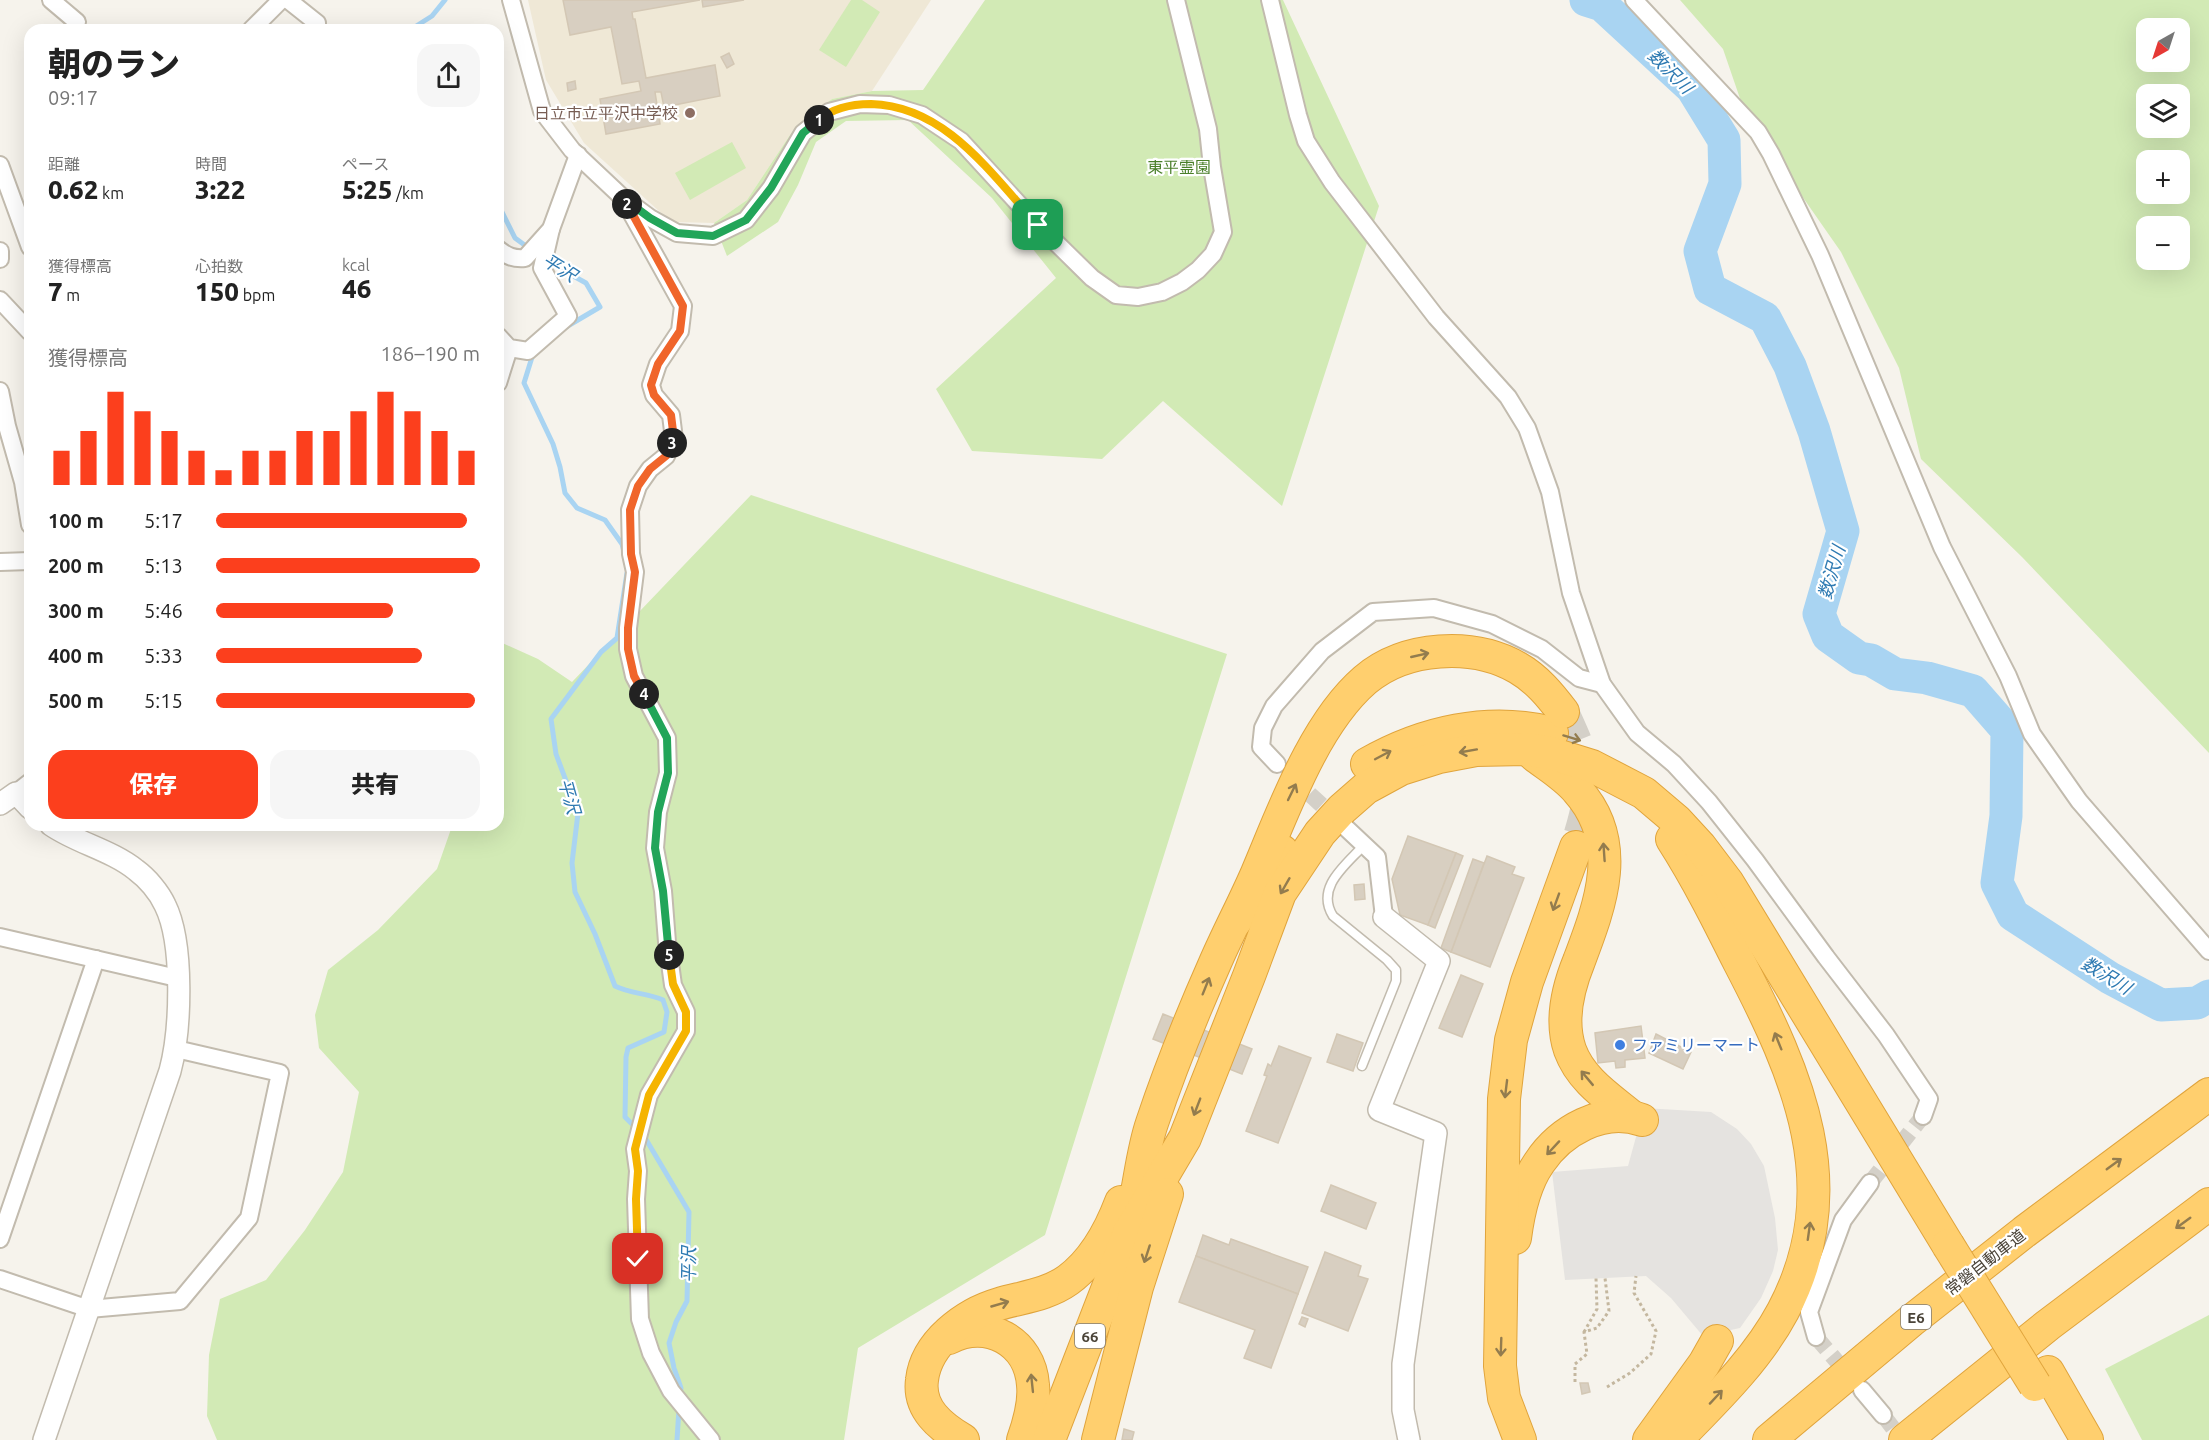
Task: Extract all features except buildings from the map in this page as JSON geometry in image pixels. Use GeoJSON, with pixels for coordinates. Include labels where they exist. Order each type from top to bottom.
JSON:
{"type":"FeatureCollection","features":[{"type":"Feature","properties":{"kind":"highway"},"geometry":{"type":"LineString","coordinates":[[963,1440],[929,1413],[923,1400],[921,1387],[927,1360],[935,1348],[965,1321],[985,1308],[1047,1292],[1059,1286],[1078,1272],[1097,1250],[1117,1213],[1215,962],[1285,807],[1329,724],[1365,680],[1399,661],[1417,655],[1457,651],[1476,654],[1497,659],[1518,668],[1548,693],[1563,712]]}},
{"type":"Feature","properties":{"kind":"highway"},"geometry":{"type":"LineString","coordinates":[[1235,922],[1305,819],[1337,786],[1359,769],[1410,743],[1440,733],[1493,726],[1543,730],[1593,745],[1618,756],[1644,772],[1688,809],[1732,863],[2041,1379],[2087,1440]]}},
{"type":"Feature","properties":{"kind":"highway"},"geometry":{"type":"LineString","coordinates":[[1098,1440],[1137,1287],[1185,1138],[1280,893],[1320,833],[1366,788],[1401,770],[1439,757],[1476,750],[1526,749],[1550,753],[1592,766],[1620,780],[1644,793],[1677,821],[1700,846],[1728,883],[1956,1240]]}},
{"type":"Feature","properties":{"kind":"highway"},"geometry":{"type":"LineString","coordinates":[[1501,1309],[1508,1291],[1521,1210],[1538,1164],[1557,1142],[1585,1122],[1637,1118],[1600,1093],[1582,1072],[1570,1050],[1566,1025],[1567,997],[1602,894],[1605,868],[1603,842],[1597,819],[1577,790],[1526,749]]}},
{"type":"Feature","properties":{"kind":"highway"},"geometry":{"type":"LineString","coordinates":[[1620,780],[1654,815],[1683,856],[1773,1027],[1797,1091],[1814,1175],[1807,1250],[1784,1310],[1774,1327],[1739,1372],[1676,1440]]}},
{"type":"Feature","properties":{"kind":"highway"},"geometry":{"type":"LineString","coordinates":[[1520,1440],[1504,1398],[1500,1366],[1504,1099],[1511,1040],[1527,982],[1576,847]]}},
{"type":"Feature","properties":{"kind":"highway","name":"常磐自動車道"},"geometry":{"type":"LineString","coordinates":[[1769,1440],[1911,1321],[2024,1232],[2209,1094]]}},
{"type":"Feature","properties":{"kind":"highway"},"geometry":{"type":"LineString","coordinates":[[1129,1233],[1151,1125]]}},
{"type":"Feature","properties":{"kind":"highway"},"geometry":{"type":"LineString","coordinates":[[1129,1233],[1185,1138]]}},
{"type":"Feature","properties":{"kind":"highway"},"geometry":{"type":"LineString","coordinates":[[1905,1440],[2030,1340],[2209,1204]]}},
{"type":"Feature","properties":{"kind":"highway"},"geometry":{"type":"LineString","coordinates":[[1747,1440],[1956,1275],[2024,1232]]}},
{"type":"Feature","properties":{"kind":"highway","name":"66"},"geometry":{"type":"LineString","coordinates":[[1049,1440],[1129,1233]]}},
{"type":"Feature","properties":{"kind":"highway"},"geometry":{"type":"LineString","coordinates":[[1938,1440],[2128,1264]]}},
{"type":"Feature","properties":{"kind":"highway"},"geometry":{"type":"LineString","coordinates":[[935,1348],[956,1334],[970,1330],[998,1333],[1012,1343],[1023,1356],[1031,1371],[1033,1385],[1030,1418],[1023,1440]]}},
{"type":"Feature","properties":{"kind":"highway"},"geometry":{"type":"LineString","coordinates":[[1649,1440],[1704,1364],[1717,1341]]}},
{"type":"Feature","properties":{"kind":"highway"},"geometry":{"type":"LineString","coordinates":[[2041,1379],[2069,1440]]}},
{"type":"Feature","properties":{"kind":"street"},"geometry":{"type":"LineString","coordinates":[[51,0],[77,22]]}},
{"type":"Feature","properties":{"kind":"street"},"geometry":{"type":"LineString","coordinates":[[257,24],[281,0]]}},
{"type":"Feature","properties":{"kind":"street"},"geometry":{"type":"LineString","coordinates":[[288,0],[316,24]]}},
{"type":"Feature","properties":{"kind":"street"},"geometry":{"type":"LineString","coordinates":[[511,0],[542,111],[572,150],[623,198],[650,218],[677,233],[713,236],[746,220],[771,188],[803,133],[829,112],[860,104],[889,105],[922,115],[961,141],[1038,225],[1092,278],[1116,295],[1138,297],[1162,292],[1182,282],[1198,270],[1213,254],[1223,232],[1208,129],[1176,0]]}},
{"type":"Feature","properties":{"kind":"street"},"geometry":{"type":"LineString","coordinates":[[1270,0],[1306,141],[1339,191],[1436,317],[1508,397],[1527,428],[1550,492],[1571,593],[1602,684],[1637,733],[1674,764],[1708,802],[1777,888],[1886,1035],[1929,1099],[1923,1116]]}},
{"type":"Feature","properties":{"kind":"street"},"geometry":{"type":"LineString","coordinates":[[1634,0],[1758,132],[1771,154],[1820,255],[1942,547],[2008,676],[2032,734],[2079,801],[2209,951]]}},
{"type":"Feature","properties":{"kind":"street"},"geometry":{"type":"LineString","coordinates":[[504,342],[528,351],[568,316],[542,255],[578,155]]}},
{"type":"Feature","properties":{"kind":"street"},"geometry":{"type":"LineString","coordinates":[[0,165],[24,231]]}},
{"type":"Feature","properties":{"kind":"street"},"geometry":{"type":"LineString","coordinates":[[623,198],[683,306],[680,331],[658,364],[651,385],[654,395],[671,415],[674,439],[666,456],[650,469],[638,486],[630,510],[631,554],[635,572],[628,628],[628,649],[634,676],[667,738],[668,773],[658,812],[655,848],[663,891],[673,984],[686,1012],[686,1031],[649,1095],[635,1149],[638,1171],[636,1199],[640,1319],[651,1353],[671,1391],[711,1440]]}},
{"type":"Feature","properties":{"kind":"street"},"geometry":{"type":"LineString","coordinates":[[0,251],[0,259]]}},
{"type":"Feature","properties":{"kind":"street"},"geometry":{"type":"LineString","coordinates":[[504,254],[516,259],[542,255]]}},
{"type":"Feature","properties":{"kind":"street"},"geometry":{"type":"LineString","coordinates":[[0,300],[24,326]]}},
{"type":"Feature","properties":{"kind":"street"},"geometry":{"type":"LineString","coordinates":[[0,391],[24,488]]}},
{"type":"Feature","properties":{"kind":"street"},"geometry":{"type":"LineString","coordinates":[[0,562],[24,561]]}},
{"type":"Feature","properties":{"kind":"street"},"geometry":{"type":"LineString","coordinates":[[1277,764],[1261,747],[1263,728],[1274,706],[1322,651],[1373,612],[1434,608],[1492,624],[1542,649],[1579,678],[1602,684]]}},
{"type":"Feature","properties":{"kind":"street"},"geometry":{"type":"LineString","coordinates":[[1344,826],[1377,858],[1383,917],[1438,961],[1379,1110],[1436,1133],[1403,1364],[1403,1410],[1409,1440]]}},
{"type":"Feature","properties":{"kind":"street"},"geometry":{"type":"LineString","coordinates":[[44,1440],[176,1049],[177,978],[172,925],[164,904],[150,884],[136,870],[116,857],[63,831]]}},
{"type":"Feature","properties":{"kind":"street"},"geometry":{"type":"LineString","coordinates":[[0,937],[177,978]]}},
{"type":"Feature","properties":{"kind":"street"},"geometry":{"type":"LineString","coordinates":[[0,1239],[96,958]]}},
{"type":"Feature","properties":{"kind":"street"},"geometry":{"type":"LineString","coordinates":[[0,1279],[90,1309],[180,1301],[249,1218],[280,1073],[176,1049]]}},
{"type":"Feature","properties":{"kind":"street"},"geometry":{"type":"LineString","coordinates":[[1816,1337],[1809,1312],[1843,1220],[1870,1184]]}},
{"type":"Feature","properties":{"kind":"street"},"geometry":{"type":"LineString","coordinates":[[1862,1390],[1883,1415]]}},
{"type":"Feature","properties":{"kind":"lane"},"geometry":{"type":"LineString","coordinates":[[1362,1066],[1396,981],[1396,970],[1333,916],[1327,907],[1326,897],[1328,887],[1364,845]]}},
{"type":"Feature","properties":{"kind":"path"},"geometry":{"type":"LineString","coordinates":[[1607,1387],[1630,1373],[1651,1354],[1656,1331],[1634,1293],[1636,1276]]}},
{"type":"Feature","properties":{"kind":"path"},"geometry":{"type":"LineString","coordinates":[[1575,1382],[1575,1364],[1587,1354],[1584,1332],[1596,1309],[1596,1278]]}},
{"type":"Feature","properties":{"kind":"path"},"geometry":{"type":"LineString","coordinates":[[1584,1332],[1597,1328],[1610,1311],[1605,1278]]}},
{"type":"Feature","properties":{"kind":"shaded area","name":"日立市立平沢中学校"},"geometry":{"type":"Polygon","coordinates":[[[528,0],[931,0],[872,91],[832,99],[796,126],[747,200],[714,223],[675,222],[660,212],[584,143],[546,80],[528,0]]]}},
{"type":"Feature","properties":{"kind":"shaded area"},"geometry":{"type":"Polygon","coordinates":[[[1644,1108],[1711,1112],[1737,1129],[1751,1144],[1764,1166],[1775,1218],[1778,1250],[1773,1271],[1761,1298],[1740,1328],[1703,1336],[1671,1298],[1646,1276],[1565,1280],[1552,1172],[1628,1166],[1644,1108]]]}},
{"type":"Feature","properties":{"kind":"green space"},"geometry":{"type":"Polygon","coordinates":[[[851,0],[862,0],[880,12],[846,67],[819,50],[851,0]]]}},
{"type":"Feature","properties":{"kind":"green space","name":"東平霊園"},"geometry":{"type":"Polygon","coordinates":[[[985,0],[1283,0],[1379,206],[1282,506],[1163,401],[1102,459],[972,451],[936,389],[1056,278],[992,198],[908,120],[846,121],[816,142],[798,185],[778,222],[727,256],[714,223],[747,200],[796,126],[832,99],[872,91],[923,90],[985,0]]]}},
{"type":"Feature","properties":{"kind":"green space"},"geometry":{"type":"Polygon","coordinates":[[[1680,0],[2209,0],[2209,753],[2022,557],[1921,459],[1899,368],[1841,252],[1746,116],[1723,49],[1680,0]]]}},
{"type":"Feature","properties":{"kind":"green space"},"geometry":{"type":"Polygon","coordinates":[[[732,142],[746,168],[690,200],[675,173],[732,142]]]}},
{"type":"Feature","properties":{"kind":"green space"},"geometry":{"type":"Polygon","coordinates":[[[751,495],[1227,654],[1045,1235],[858,1348],[844,1440],[217,1440],[207,1416],[209,1355],[220,1299],[266,1280],[305,1230],[343,1172],[359,1092],[319,1048],[315,1015],[328,970],[378,930],[437,869],[450,831],[504,831],[504,644],[538,659],[572,682],[751,495]]]}},
{"type":"Feature","properties":{"kind":"green space"},"geometry":{"type":"Polygon","coordinates":[[[2209,1315],[2209,1440],[2142,1440],[2105,1369],[2209,1315]]]}},
{"type":"Feature","properties":{"kind":"water"},"geometry":{"type":"Polygon","coordinates":[[[2209,989],[2209,1002],[2199,1008],[2161,1011],[2162,1000],[2195,997],[2209,989]]]}},
{"type":"Feature","properties":{"kind":"waterway","name":"平沢"},"geometry":{"type":"LineString","coordinates":[[419,24],[432,16],[445,0]]}},
{"type":"Feature","properties":{"kind":"waterway","name":"数沢川"},"geometry":{"type":"LineString","coordinates":[[1586,0],[1602,5],[1692,88],[1724,140],[1725,184],[1700,251],[1710,289],[1765,318],[1790,366],[1814,431],[1843,531],[1819,614],[1828,636],[1859,658],[1871,660],[1895,674],[1927,678],[1973,691],[2007,730],[2006,816],[1997,883],[2013,915],[2110,978],[2161,1005],[2197,1003],[2209,996]]}},
{"type":"Feature","properties":{"kind":"waterway","name":"平沢"},"geometry":{"type":"LineString","coordinates":[[504,216],[515,238],[530,249]]}},
{"type":"Feature","properties":{"kind":"waterway","name":"平沢"},"geometry":{"type":"LineString","coordinates":[[548,262],[586,283],[600,307],[566,327]]}},
{"type":"Feature","properties":{"kind":"waterway","name":"平沢"},"geometry":{"type":"LineString","coordinates":[[533,354],[524,383],[553,444],[565,493],[577,508],[605,520],[622,544],[624,552]]}},
{"type":"Feature","properties":{"kind":"waterway","name":"平沢"},"geometry":{"type":"LineString","coordinates":[[627,573],[617,638],[601,652],[551,719],[556,754],[578,813],[572,863],[575,892],[595,934],[615,986],[663,1000],[667,1012],[664,1032],[628,1048],[625,1117],[644,1136],[689,1212],[687,1301],[676,1322],[669,1343],[681,1388],[680,1396]]}},
{"type":"Feature","properties":{"kind":"waterway","name":"平沢"},"geometry":{"type":"LineString","coordinates":[[677,1440],[679,1409]]}},
{"type":"Feature","properties":{"kind":"tunnel"},"geometry":{"type":"LineString","coordinates":[[1563,712],[1586,771],[1587,806],[1576,847]]}},
{"type":"Feature","properties":{"kind":"tunnel"},"geometry":{"type":"LineString","coordinates":[[1292,778],[1339,821]]}},
{"type":"Feature","properties":{"kind":"tunnel"},"geometry":{"type":"LineString","coordinates":[[1870,1183],[1923,1116]]}},
{"type":"Feature","properties":{"kind":"tunnel"},"geometry":{"type":"LineString","coordinates":[[1816,1337],[1851,1378]]}},
{"type":"Feature","properties":{"kind":"tunnel"},"geometry":{"type":"LineString","coordinates":[[1883,1415],[1902,1440]]}},
{"type":"Feature","properties":{"kind":"place","name":"日立市立平沢中学校"},"geometry":{"type":"Point","coordinates":[690,113]}},
{"type":"Feature","properties":{"kind":"place","name":"ファミリーマート"},"geometry":{"type":"Point","coordinates":[1620,1045]}},
{"type":"Feature","properties":{"kind":"route"},"geometry":{"type":"LineString","coordinates":[[638,1259],[636,1199],[638,1171],[635,1149],[649,1095],[686,1031],[686,1012],[673,984],[663,891],[655,848],[658,812],[668,773],[667,738],[634,676],[628,649],[628,628],[635,572],[631,554],[630,510],[638,486],[650,469],[666,456],[674,439],[671,415],[654,395],[651,385],[658,364],[680,331],[683,306],[623,198],[650,218],[677,233],[713,236],[746,220],[771,188],[803,133],[829,112],[860,104],[889,105],[922,115],[961,141],[1038,225]]}}]}
